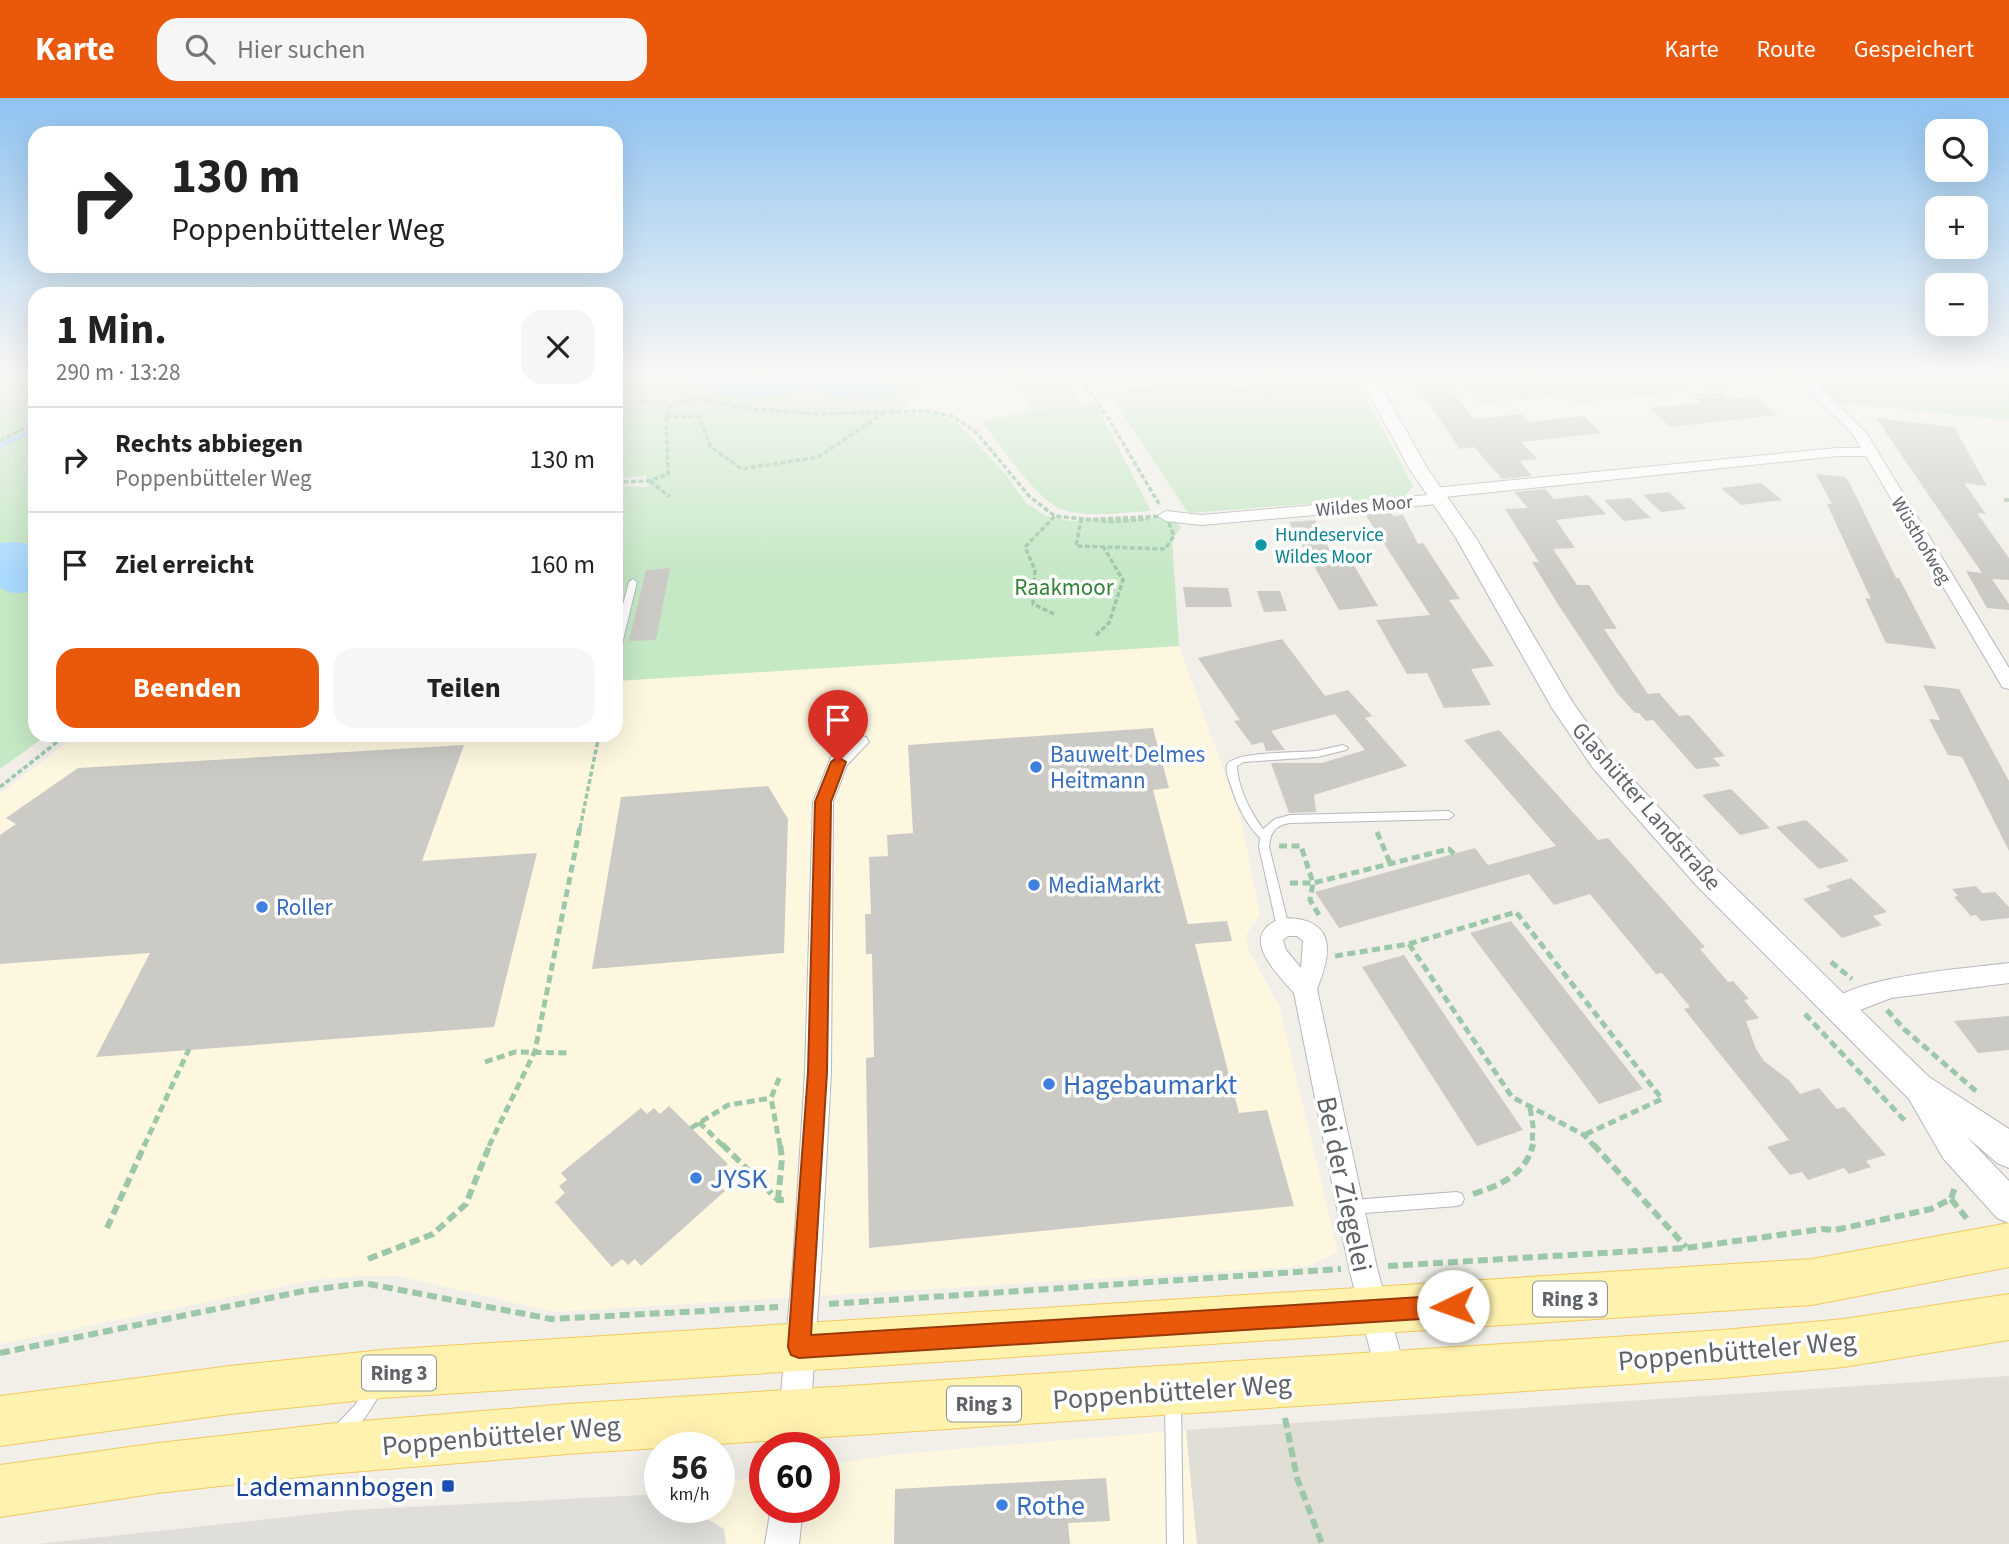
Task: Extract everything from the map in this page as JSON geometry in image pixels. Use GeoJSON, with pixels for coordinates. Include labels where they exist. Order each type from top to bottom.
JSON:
{"type":"FeatureCollection","features":[{"type":"Feature","properties":{"kind":"main road","name":"Ring 3"},"geometry":{"type":"LineString","coordinates":[[0,1421],[230,1390],[802,1327],[1368,1289],[1812,1282],[1864,1275],[2009,1245]]}},
{"type":"Feature","properties":{"kind":"main road","name":"Poppenbütteler Weg"},"geometry":{"type":"LineString","coordinates":[[0,1491],[159,1468],[327,1449],[703,1419],[793,1431],[1173,1391],[1723,1354],[1844,1343],[2009,1317]]}},
{"type":"Feature","properties":{"kind":"street","name":"Glashütter Landstraße"},"geometry":{"type":"LineString","coordinates":[[1404,440],[1436,496],[1466,538],[1564,708],[1596,754],[1706,877],[1837,1009],[1919,1087],[1990,1133],[2009,1152]]}},
{"type":"Feature","properties":{"kind":"street","name":"Wüsthofweg"},"geometry":{"type":"LineString","coordinates":[[1863,440],[2009,683]]}},
{"type":"Feature","properties":{"kind":"street","name":"Wildes Moor"},"geometry":{"type":"LineString","coordinates":[[1166,516],[1201,520],[1837,452],[1869,452]]}},
{"type":"Feature","properties":{"kind":"street"},"geometry":{"type":"LineString","coordinates":[[793,1431],[818,1072],[823,802],[838,762],[859,742]]}},
{"type":"Feature","properties":{"kind":"street"},"geometry":{"type":"LineString","coordinates":[[1283,927],[1302,928],[1314,947],[1305,989]]}},
{"type":"Feature","properties":{"kind":"street","name":"Bei der Ziegelei"},"geometry":{"type":"LineString","coordinates":[[1283,927],[1271,937],[1272,946],[1305,989],[1368,1289],[1392,1377]]}},
{"type":"Feature","properties":{"kind":"street"},"geometry":{"type":"LineString","coordinates":[[1837,1009],[1869,994],[1891,988],[2009,974]]}},
{"type":"Feature","properties":{"kind":"street","name":"Glashütter Landstraße"},"geometry":{"type":"LineString","coordinates":[[1919,1087],[1955,1147],[2009,1206]]}},
{"type":"Feature","properties":{"kind":"street"},"geometry":{"type":"LineString","coordinates":[[782,1544],[785,1523]]}},
{"type":"Feature","properties":{"kind":"lane"},"geometry":{"type":"LineString","coordinates":[[623,622],[634,582]]}},
{"type":"Feature","properties":{"kind":"lane"},"geometry":{"type":"LineString","coordinates":[[1283,927],[1264,841],[1249,815],[1232,774],[1232,764],[1244,759],[1317,754],[1343,748]]}},
{"type":"Feature","properties":{"kind":"lane"},"geometry":{"type":"LineString","coordinates":[[1264,841],[1268,827],[1285,820],[1449,815]]}},
{"type":"Feature","properties":{"kind":"lane"},"geometry":{"type":"LineString","coordinates":[[1350,1207],[1457,1199]]}},
{"type":"Feature","properties":{"kind":"lane"},"geometry":{"type":"LineString","coordinates":[[327,1449],[360,1410],[382,1374]]}},
{"type":"Feature","properties":{"kind":"lane"},"geometry":{"type":"LineString","coordinates":[[1173,1391],[1175,1544]]}},
{"type":"Feature","properties":{"kind":"path"},"geometry":{"type":"LineString","coordinates":[[623,482],[649,481],[668,474],[667,440]]}},
{"type":"Feature","properties":{"kind":"path"},"geometry":{"type":"LineString","coordinates":[[708,440],[710,446],[741,469],[818,457],[843,440]]}},
{"type":"Feature","properties":{"kind":"path"},"geometry":{"type":"LineString","coordinates":[[982,440],[1030,497],[1055,516],[1081,520],[1166,516]]}},
{"type":"Feature","properties":{"kind":"path"},"geometry":{"type":"LineString","coordinates":[[1081,520],[1076,546],[1165,549],[1174,536],[1166,516],[1121,440]]}},
{"type":"Feature","properties":{"kind":"path"},"geometry":{"type":"LineString","coordinates":[[649,481],[670,497]]}},
{"type":"Feature","properties":{"kind":"path"},"geometry":{"type":"LineString","coordinates":[[1054,614],[1033,604],[1035,570],[1025,547],[1055,516]]}},
{"type":"Feature","properties":{"kind":"path"},"geometry":{"type":"LineString","coordinates":[[1096,635],[1110,623],[1123,580],[1104,547]]}},
{"type":"Feature","properties":{"kind":"path"},"geometry":{"type":"LineString","coordinates":[[0,787],[57,742]]}},
{"type":"Feature","properties":{"kind":"path"},"geometry":{"type":"LineString","coordinates":[[368,1259],[433,1234],[466,1204],[493,1136],[535,1051],[598,742]]}},
{"type":"Feature","properties":{"kind":"path"},"geometry":{"type":"LineString","coordinates":[[1371,817],[1390,863]]}},
{"type":"Feature","properties":{"kind":"path"},"geometry":{"type":"LineString","coordinates":[[1264,841],[1301,846],[1313,883],[1310,900],[1324,927],[1314,947],[1409,944],[1516,912],[1662,1099],[1584,1135]]}},
{"type":"Feature","properties":{"kind":"path"},"geometry":{"type":"LineString","coordinates":[[1272,883],[1313,883],[1449,849],[1454,854]]}},
{"type":"Feature","properties":{"kind":"path"},"geometry":{"type":"LineString","coordinates":[[1409,944],[1512,1097],[1584,1135],[1686,1248]]}},
{"type":"Feature","properties":{"kind":"path"},"geometry":{"type":"LineString","coordinates":[[1824,956],[1854,981]]}},
{"type":"Feature","properties":{"kind":"path"},"geometry":{"type":"LineString","coordinates":[[1795,1004],[1916,1132]]}},
{"type":"Feature","properties":{"kind":"path"},"geometry":{"type":"LineString","coordinates":[[1885,1008],[1904,1029],[1977,1092]]}},
{"type":"Feature","properties":{"kind":"path"},"geometry":{"type":"LineString","coordinates":[[107,1228],[189,1049]]}},
{"type":"Feature","properties":{"kind":"path"},"geometry":{"type":"LineString","coordinates":[[485,1062],[515,1052],[571,1053]]}},
{"type":"Feature","properties":{"kind":"path"},"geometry":{"type":"LineString","coordinates":[[778,1200],[782,1158],[771,1098],[780,1076]]}},
{"type":"Feature","properties":{"kind":"path"},"geometry":{"type":"LineString","coordinates":[[691,1128],[728,1105],[771,1098]]}},
{"type":"Feature","properties":{"kind":"path"},"geometry":{"type":"LineString","coordinates":[[1457,1199],[1501,1186],[1519,1172],[1533,1149],[1536,1130],[1530,1107]]}},
{"type":"Feature","properties":{"kind":"path"},"geometry":{"type":"LineString","coordinates":[[699,1122],[778,1200],[811,1200]]}},
{"type":"Feature","properties":{"kind":"path"},"geometry":{"type":"LineString","coordinates":[[0,1353],[304,1291],[364,1283],[551,1319],[802,1327],[1368,1289],[1822,1229],[1835,1230],[1931,1209],[1951,1199],[1954,1194],[1954,1180]]}},
{"type":"Feature","properties":{"kind":"path"},"geometry":{"type":"LineString","coordinates":[[1951,1199],[1968,1220]]}},
{"type":"Feature","properties":{"kind":"path"},"geometry":{"type":"LineString","coordinates":[[1279,1384],[1297,1478],[1322,1544]]}},
{"type":"Feature","properties":{"kind":"shaded area"},"geometry":{"type":"Polygon","coordinates":[[[1179,646],[1241,819],[1260,914],[1246,935],[1249,951],[1279,1005],[1338,1252],[1307,1266],[554,1312],[398,1276],[362,1276],[314,1280],[0,1344],[0,794],[68,742],[623,742],[623,681],[1179,646]]]}},
{"type":"Feature","properties":{"kind":"shaded area"},"geometry":{"type":"Polygon","coordinates":[[[2009,1376],[2009,1544],[1197,1544],[1186,1430],[2009,1376]]]}},
{"type":"Feature","properties":{"kind":"shaded area"},"geometry":{"type":"Polygon","coordinates":[[[1186,1430],[1197,1544],[37,1544],[352,1510],[644,1495],[644,1523],[735,1523],[735,1481],[749,1479],[749,1523],[840,1523],[840,1463],[888,1455],[1186,1430]]]}},
{"type":"Feature","properties":{"kind":"shaded area"},"geometry":{"type":"Polygon","coordinates":[[[644,1495],[644,1523],[714,1523],[724,1529],[726,1544],[37,1544],[352,1510],[644,1495]]]}},
{"type":"Feature","properties":{"kind":"green space"},"geometry":{"type":"Polygon","coordinates":[[[0,440],[28,440],[28,544],[0,543],[0,440]]]}},
{"type":"Feature","properties":{"kind":"green space","name":"Raakmoor"},"geometry":{"type":"Polygon","coordinates":[[[623,440],[974,440],[1002,470],[1026,503],[1046,516],[1070,521],[1170,517],[1181,527],[1172,540],[1179,646],[623,681],[623,486],[648,487],[646,475],[623,479],[623,440]]]}},
{"type":"Feature","properties":{"kind":"green space"},"geometry":{"type":"Polygon","coordinates":[[[996,440],[1115,440],[1151,511],[1085,514],[1064,510],[1042,496],[996,440]]]}},
{"type":"Feature","properties":{"kind":"green space"},"geometry":{"type":"Polygon","coordinates":[[[1140,440],[1389,440],[1413,486],[1405,496],[1191,513],[1186,510],[1140,440]]]}},
{"type":"Feature","properties":{"kind":"green space"},"geometry":{"type":"Polygon","coordinates":[[[0,588],[28,591],[28,742],[37,742],[0,769],[0,588]]]}},
{"type":"Feature","properties":{"kind":"water"},"geometry":{"type":"Polygon","coordinates":[[[0,543],[28,543],[28,592],[13,593],[0,588],[0,543]]]}},
{"type":"Feature","properties":{"kind":"building"},"geometry":{"type":"Polygon","coordinates":[[[1454,440],[1535,440],[1521,442],[1538,459],[1520,461],[1532,476],[1502,479],[1474,447],[1460,449],[1454,440]]]}},
{"type":"Feature","properties":{"kind":"building"},"geometry":{"type":"Polygon","coordinates":[[[1891,440],[1962,440],[1987,486],[1964,483],[1986,514],[1977,513],[2009,558],[2009,580],[1992,579],[2009,604],[2009,610],[1987,608],[1966,571],[1982,573],[1891,440]]]}},
{"type":"Feature","properties":{"kind":"building"},"geometry":{"type":"Polygon","coordinates":[[[1816,474],[1845,477],[1849,482],[1896,578],[1899,578],[1936,649],[1886,643],[1865,598],[1871,599],[1827,504],[1832,504],[1816,474]]]}},
{"type":"Feature","properties":{"kind":"building"},"geometry":{"type":"Polygon","coordinates":[[[1761,483],[1782,500],[1741,505],[1721,488],[1761,483]]]}},
{"type":"Feature","properties":{"kind":"building"},"geometry":{"type":"Polygon","coordinates":[[[1545,489],[1554,499],[1588,495],[1606,514],[1556,520],[1575,548],[1553,549],[1577,585],[1589,585],[1617,629],[1604,629],[1648,694],[1659,693],[1679,716],[1689,715],[1725,756],[1713,758],[1721,766],[1696,769],[1653,720],[1646,721],[1639,713],[1635,713],[1617,693],[1559,606],[1532,562],[1539,562],[1505,509],[1528,508],[1514,492],[1545,489]]]}},
{"type":"Feature","properties":{"kind":"building"},"geometry":{"type":"Polygon","coordinates":[[[1669,492],[1687,509],[1661,512],[1643,495],[1669,492]]]}},
{"type":"Feature","properties":{"kind":"building"},"geometry":{"type":"Polygon","coordinates":[[[1630,498],[1651,518],[1624,521],[1604,500],[1630,498]]]}},
{"type":"Feature","properties":{"kind":"building"},"geometry":{"type":"Polygon","coordinates":[[[1392,513],[1393,516],[1403,515],[1418,544],[1423,543],[1460,599],[1449,600],[1494,666],[1471,669],[1491,705],[1444,708],[1427,673],[1407,674],[1376,620],[1430,615],[1365,514],[1392,513]]]}},
{"type":"Feature","properties":{"kind":"building"},"geometry":{"type":"Polygon","coordinates":[[[1315,520],[1331,553],[1346,552],[1378,606],[1339,610],[1289,522],[1315,520]]]}},
{"type":"Feature","properties":{"kind":"building"},"geometry":{"type":"Polygon","coordinates":[[[670,568],[656,640],[629,641],[646,570],[670,568]]]}},
{"type":"Feature","properties":{"kind":"building"},"geometry":{"type":"Polygon","coordinates":[[[1183,587],[1228,588],[1232,607],[1186,607],[1183,587]]]}},
{"type":"Feature","properties":{"kind":"building"},"geometry":{"type":"Polygon","coordinates":[[[1257,591],[1280,591],[1287,611],[1264,612],[1257,591]]]}},
{"type":"Feature","properties":{"kind":"building"},"geometry":{"type":"Polygon","coordinates":[[[1282,639],[1325,696],[1348,690],[1372,716],[1365,718],[1407,766],[1314,795],[1316,812],[1289,813],[1271,763],[1322,763],[1365,750],[1335,714],[1271,731],[1285,750],[1266,751],[1263,742],[1252,745],[1234,721],[1240,720],[1198,658],[1282,639]]]}},
{"type":"Feature","properties":{"kind":"building"},"geometry":{"type":"Polygon","coordinates":[[[1923,685],[1959,689],[2009,781],[2009,851],[1962,757],[1948,755],[1929,719],[1940,720],[1923,685]]]}},
{"type":"Feature","properties":{"kind":"building"},"geometry":{"type":"Polygon","coordinates":[[[1153,728],[1169,788],[1153,790],[1188,924],[1227,921],[1232,941],[1195,944],[1239,1113],[1267,1110],[1294,1206],[869,1248],[866,1058],[874,1057],[872,954],[866,954],[865,914],[871,914],[869,857],[888,856],[887,835],[913,833],[908,745],[1153,728]]]}},
{"type":"Feature","properties":{"kind":"building"},"geometry":{"type":"Polygon","coordinates":[[[1499,730],[1598,840],[1608,838],[1705,947],[1700,949],[1728,982],[1733,981],[1749,999],[1744,1000],[1759,1018],[1746,1021],[1756,1049],[1764,1061],[1789,1080],[1800,1094],[1819,1088],[1837,1109],[1844,1107],[1886,1155],[1866,1161],[1871,1167],[1849,1174],[1844,1168],[1808,1180],[1802,1172],[1790,1175],[1767,1147],[1789,1140],[1684,1009],[1690,1007],[1662,973],[1656,974],[1590,894],[1554,905],[1529,874],[1339,928],[1315,892],[1475,848],[1488,865],[1556,846],[1464,740],[1499,730]]]}},
{"type":"Feature","properties":{"kind":"building","name":"Roller"},"geometry":{"type":"Polygon","coordinates":[[[464,745],[422,861],[537,853],[494,1027],[96,1057],[150,953],[0,964],[0,835],[16,824],[6,818],[78,768],[464,745]]]}},
{"type":"Feature","properties":{"kind":"building"},"geometry":{"type":"Polygon","coordinates":[[[768,786],[788,819],[784,953],[592,969],[621,797],[768,786]]]}},
{"type":"Feature","properties":{"kind":"building"},"geometry":{"type":"Polygon","coordinates":[[[1731,789],[1770,828],[1740,835],[1702,795],[1731,789]]]}},
{"type":"Feature","properties":{"kind":"building"},"geometry":{"type":"Polygon","coordinates":[[[1806,820],[1849,861],[1819,869],[1776,827],[1806,820]]]}},
{"type":"Feature","properties":{"kind":"building"},"geometry":{"type":"Polygon","coordinates":[[[1851,878],[1887,912],[1873,916],[1882,925],[1842,938],[1803,899],[1831,890],[1826,886],[1851,878]]]}},
{"type":"Feature","properties":{"kind":"building"},"geometry":{"type":"Polygon","coordinates":[[[1976,886],[1982,893],[1995,892],[2009,907],[2009,918],[1981,921],[1976,915],[1971,916],[1954,897],[1958,896],[1952,889],[1976,886]]]}},
{"type":"Feature","properties":{"kind":"building"},"geometry":{"type":"Polygon","coordinates":[[[1511,921],[1643,1089],[1599,1104],[1470,933],[1511,921]]]}},
{"type":"Feature","properties":{"kind":"building"},"geometry":{"type":"Polygon","coordinates":[[[1404,955],[1523,1130],[1477,1146],[1362,967],[1404,955]]]}},
{"type":"Feature","properties":{"kind":"building"},"geometry":{"type":"Polygon","coordinates":[[[2009,1016],[2009,1050],[1978,1053],[1954,1021],[2009,1016]]]}},
{"type":"Feature","properties":{"kind":"building"},"geometry":{"type":"Polygon","coordinates":[[[669,1106],[728,1164],[719,1172],[725,1178],[718,1185],[725,1191],[641,1266],[635,1259],[628,1265],[622,1259],[612,1267],[555,1202],[565,1193],[559,1186],[567,1180],[561,1173],[641,1108],[647,1114],[654,1108],[660,1114],[669,1106]]]}},
{"type":"Feature","properties":{"kind":"building","name":"Rothe"},"geometry":{"type":"Polygon","coordinates":[[[1106,1478],[1110,1521],[1068,1523],[1070,1544],[894,1544],[895,1489],[1106,1478]]]}},
{"type":"Feature","properties":{"kind":"waterway"},"geometry":{"type":"LineString","coordinates":[[0,446],[12,440]]}},
{"type":"Feature","properties":{"kind":"place","name":"Hundeservice Wildes Moor"},"geometry":{"type":"Point","coordinates":[1261,545]}},
{"type":"Feature","properties":{"kind":"place","name":"Bauwelt Delmes Heitmann"},"geometry":{"type":"Point","coordinates":[1036,767]}},
{"type":"Feature","properties":{"kind":"place","name":"MediaMarkt"},"geometry":{"type":"Point","coordinates":[1034,885]}},
{"type":"Feature","properties":{"kind":"place","name":"Roller"},"geometry":{"type":"Point","coordinates":[262,907]}},
{"type":"Feature","properties":{"kind":"place","name":"Hagebaumarkt"},"geometry":{"type":"Point","coordinates":[1049,1084]}},
{"type":"Feature","properties":{"kind":"place","name":"JYSK"},"geometry":{"type":"Point","coordinates":[696,1178]}},
{"type":"Feature","properties":{"kind":"place","name":"Lademannbogen"},"geometry":{"type":"Point","coordinates":[448,1486]}},
{"type":"Feature","properties":{"kind":"place","name":"Rothe"},"geometry":{"type":"Point","coordinates":[1002,1505]}},
{"type":"Feature","properties":{"kind":"route"},"geometry":{"type":"LineString","coordinates":[[838,762],[823,802],[818,1072],[807,1264],[799,1347],[1453,1306]]}}]}
